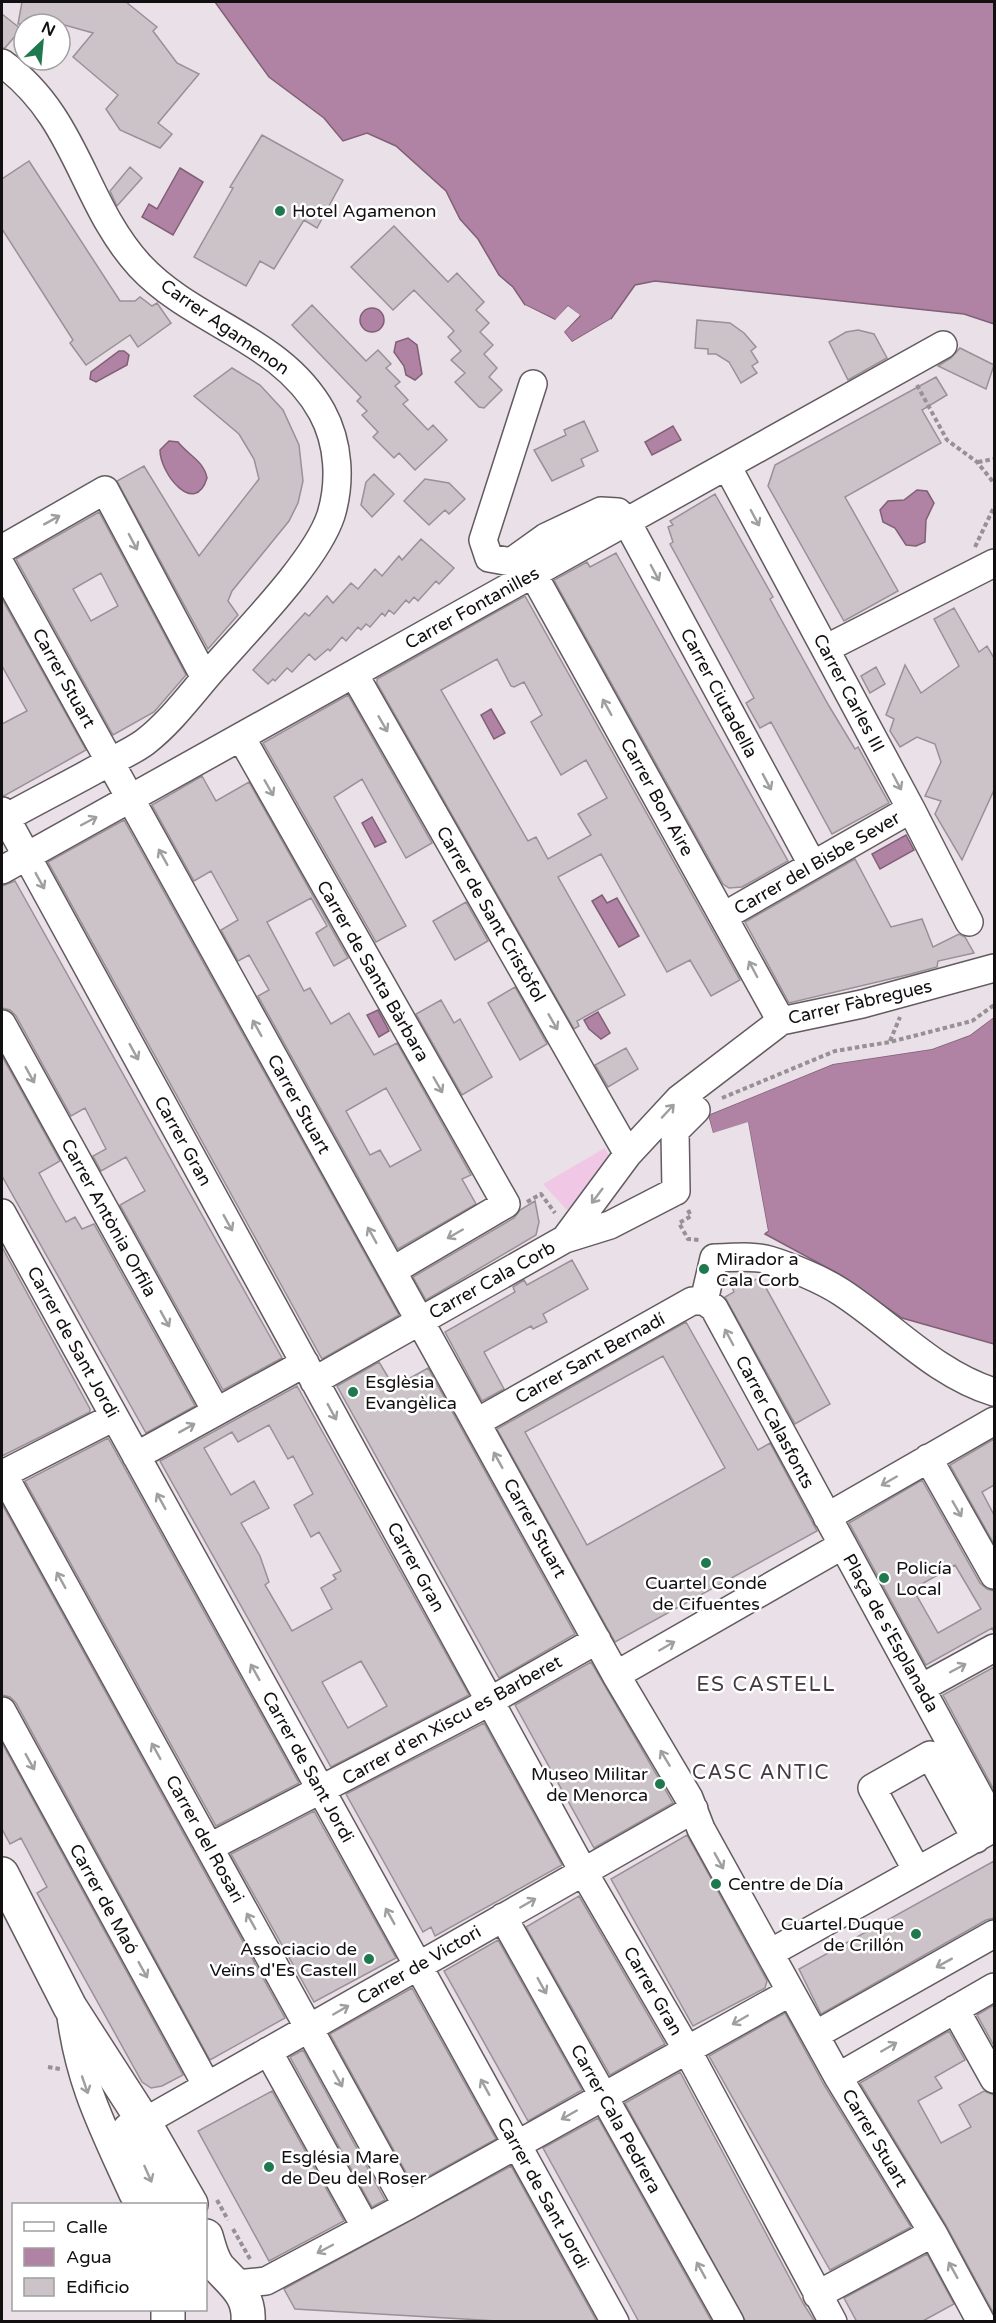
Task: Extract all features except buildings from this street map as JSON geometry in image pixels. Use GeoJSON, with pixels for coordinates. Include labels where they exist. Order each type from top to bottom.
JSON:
{"type":"FeatureCollection","features":[{"type":"Feature","properties":{"kind":"main road"},"geometry":{"type":"LineString","coordinates":[[2,1874],[70,2007],[129,2130],[159,2203]]}},
{"type":"Feature","properties":{"kind":"main road"},"geometry":{"type":"LineString","coordinates":[[70,2007],[144,2122],[190,2203]]}},
{"type":"Feature","properties":{"kind":"main road"},"geometry":{"type":"LineString","coordinates":[[207,2239],[220,2272],[249,2309],[248,2322]]}},
{"type":"Feature","properties":{"kind":"street","name":"Carrer Agamenon"},"geometry":{"type":"LineString","coordinates":[[2,63],[34,92],[57,121],[112,228],[140,266],[178,298],[267,351],[299,379],[323,413],[336,451],[337,482],[331,516],[315,545],[282,590],[145,742],[110,762]]}},
{"type":"Feature","properties":{"kind":"street","name":"Carrer Fontanilles"},"geometry":{"type":"LineString","coordinates":[[2,870],[128,794],[241,737],[943,345]]}},
{"type":"Feature","properties":{"kind":"street"},"geometry":{"type":"LineString","coordinates":[[533,384],[483,540],[489,558],[511,562],[546,537],[601,510],[618,512],[627,522]]}},
{"type":"Feature","properties":{"kind":"street","name":"Carrer Carles III"},"geometry":{"type":"LineString","coordinates":[[727,466],[969,922]]}},
{"type":"Feature","properties":{"kind":"street"},"geometry":{"type":"LineString","coordinates":[[2,549],[105,490],[205,678]]}},
{"type":"Feature","properties":{"kind":"street","name":"Carrer Ciutadella"},"geometry":{"type":"LineString","coordinates":[[627,522],[812,864]]}},
{"type":"Feature","properties":{"kind":"street"},"geometry":{"type":"LineString","coordinates":[[825,649],[994,563]]}},
{"type":"Feature","properties":{"kind":"street","name":"Carrer Stuart"},"geometry":{"type":"LineString","coordinates":[[2,567],[597,1640]]}},
{"type":"Feature","properties":{"kind":"street","name":"Carrer Bon Aire"},"geometry":{"type":"LineString","coordinates":[[533,574],[781,1021]]}},
{"type":"Feature","properties":{"kind":"street","name":"Carrer de Sant Cristòfol"},"geometry":{"type":"LineString","coordinates":[[354,674],[628,1154]]}},
{"type":"Feature","properties":{"kind":"street","name":"Carrer de Santa Bàrbara"},"geometry":{"type":"LineString","coordinates":[[241,737],[506,1204]]}},
{"type":"Feature","properties":{"kind":"street","name":"Carrer Agamenon"},"geometry":{"type":"LineString","coordinates":[[128,794],[145,742]]}},
{"type":"Feature","properties":{"kind":"street"},"geometry":{"type":"LineString","coordinates":[[3,816],[110,762]]}},
{"type":"Feature","properties":{"kind":"street","name":"Carrer del Bisbe Sever"},"geometry":{"type":"LineString","coordinates":[[724,916],[911,809]]}},
{"type":"Feature","properties":{"kind":"street","name":"Carrer Gran"},"geometry":{"type":"LineString","coordinates":[[3,816],[490,1702],[686,2048],[832,2322]]}},
{"type":"Feature","properties":{"kind":"street","name":"Carrer Fàbregues"},"geometry":{"type":"LineString","coordinates":[[569,1234],[628,1154],[679,1099],[781,1021],[862,1004],[994,968]]}},
{"type":"Feature","properties":{"kind":"street","name":"Carrer Antònia Orfila"},"geometry":{"type":"LineString","coordinates":[[2,1024],[216,1411]]}},
{"type":"Feature","properties":{"kind":"street"},"geometry":{"type":"LineString","coordinates":[[685,1206],[675,1131],[696,1110]]}},
{"type":"Feature","properties":{"kind":"street"},"geometry":{"type":"LineString","coordinates":[[392,1271],[506,1204]]}},
{"type":"Feature","properties":{"kind":"street","name":"Carrer Cala Corb"},"geometry":{"type":"LineString","coordinates":[[135,1456],[216,1411],[309,1372],[420,1321],[569,1234],[685,1206]]}},
{"type":"Feature","properties":{"kind":"street","name":"Carrer de Sant Jordi"},"geometry":{"type":"LineString","coordinates":[[2,1213],[615,2322]]}},
{"type":"Feature","properties":{"kind":"street"},"geometry":{"type":"LineString","coordinates":[[704,1301],[714,1258],[768,1259],[840,1291],[902,1340],[976,1386],[994,1392]]}},
{"type":"Feature","properties":{"kind":"street","name":"Carrer Sant Bernadí"},"geometry":{"type":"LineString","coordinates":[[477,1422],[692,1300],[704,1301]]}},
{"type":"Feature","properties":{"kind":"street","name":"Carrer Calasfonts"},"geometry":{"type":"LineString","coordinates":[[704,1301],[714,1308],[843,1545]]}},
{"type":"Feature","properties":{"kind":"street"},"geometry":{"type":"LineString","coordinates":[[2,1473],[114,1417]]}},
{"type":"Feature","properties":{"kind":"street"},"geometry":{"type":"LineString","coordinates":[[827,1517],[994,1421]]}},
{"type":"Feature","properties":{"kind":"street"},"geometry":{"type":"LineString","coordinates":[[928,1458],[994,1575]]}},
{"type":"Feature","properties":{"kind":"street","name":"Carrer del Rosari"},"geometry":{"type":"LineString","coordinates":[[2,1473],[407,2206]]}},
{"type":"Feature","properties":{"kind":"street","name":"Plaça de s'Esplanada"},"geometry":{"type":"LineString","coordinates":[[616,1675],[843,1545],[921,1688],[988,1830]]}},
{"type":"Feature","properties":{"kind":"street"},"geometry":{"type":"LineString","coordinates":[[597,1640],[694,1809],[701,1828],[770,1953],[917,1871],[988,1830],[930,1755],[872,1788],[917,1871]]}},
{"type":"Feature","properties":{"kind":"street","name":"Carrer d'en Xiscu es Barberet"},"geometry":{"type":"LineString","coordinates":[[210,1848],[490,1702],[597,1640]]}},
{"type":"Feature","properties":{"kind":"street"},"geometry":{"type":"LineString","coordinates":[[921,1688],[994,1648]]}},
{"type":"Feature","properties":{"kind":"street","name":"Carrer de Maó"},"geometry":{"type":"LineString","coordinates":[[2,1711],[207,2086]]}},
{"type":"Feature","properties":{"kind":"street","name":"Carrer de Victori"},"geometry":{"type":"LineString","coordinates":[[144,2122],[694,1809]]}},
{"type":"Feature","properties":{"kind":"street","name":"Carrer Cala Pedrera"},"geometry":{"type":"LineString","coordinates":[[503,1917],[730,2322]]}},
{"type":"Feature","properties":{"kind":"street"},"geometry":{"type":"LineString","coordinates":[[815,2035],[994,1934]]}},
{"type":"Feature","properties":{"kind":"street","name":"Carrer Stuart"},"geometry":{"type":"LineString","coordinates":[[770,1953],[838,2077],[933,2233],[981,2322]]}},
{"type":"Feature","properties":{"kind":"street"},"geometry":{"type":"LineString","coordinates":[[838,2077],[994,1987]]}},
{"type":"Feature","properties":{"kind":"street"},"geometry":{"type":"LineString","coordinates":[[220,2272],[266,2281],[407,2206],[686,2048],[791,1992]]}},
{"type":"Feature","properties":{"kind":"street"},"geometry":{"type":"LineString","coordinates":[[70,2007],[79,2067],[90,2100],[133,2194],[140,2203]]}},
{"type":"Feature","properties":{"kind":"street"},"geometry":{"type":"LineString","coordinates":[[955,2009],[994,2079]]}},
{"type":"Feature","properties":{"kind":"street"},"geometry":{"type":"LineString","coordinates":[[268,2051],[366,2228]]}},
{"type":"Feature","properties":{"kind":"street"},"geometry":{"type":"LineString","coordinates":[[817,2295],[933,2233]]}},
{"type":"Feature","properties":{"kind":"path"},"geometry":{"type":"LineString","coordinates":[[906,366],[947,440],[977,462],[994,483]]}},
{"type":"Feature","properties":{"kind":"path"},"geometry":{"type":"LineString","coordinates":[[977,462],[994,459]]}},
{"type":"Feature","properties":{"kind":"path"},"geometry":{"type":"LineString","coordinates":[[696,1110],[835,1051],[890,1041],[972,1021],[994,1005]]}},
{"type":"Feature","properties":{"kind":"path"},"geometry":{"type":"LineString","coordinates":[[506,1204],[522,1205],[541,1194],[569,1234]]}},
{"type":"Feature","properties":{"kind":"path"},"geometry":{"type":"LineString","coordinates":[[685,1206],[679,1223],[688,1239],[706,1241]]}},
{"type":"Feature","properties":{"kind":"shaded area"},"geometry":{"type":"Polygon","coordinates":[[[605,1148],[610,1158],[567,1210],[543,1184],[605,1148]]]}},
{"type":"Feature","properties":{"kind":"water"},"geometry":{"type":"Polygon","coordinates":[[[215,2],[994,2],[994,324],[964,314],[655,281],[635,285],[611,319],[572,342],[564,332],[580,316],[568,306],[556,320],[525,305],[513,287],[499,275],[478,239],[460,219],[446,191],[396,146],[367,133],[343,141],[324,118],[269,77],[215,2]]]}},
{"type":"Feature","properties":{"kind":"water"},"geometry":{"type":"Polygon","coordinates":[[[180,168],[203,182],[173,235],[142,217],[149,204],[157,209],[180,168]]]}},
{"type":"Feature","properties":{"kind":"water"},"geometry":{"type":"Polygon","coordinates":[[[372,308],[381,311],[384,320],[381,329],[372,332],[363,329],[360,320],[363,311],[372,308]]]}},
{"type":"Feature","properties":{"kind":"water"},"geometry":{"type":"Polygon","coordinates":[[[408,338],[417,345],[422,374],[415,380],[406,375],[404,366],[394,352],[396,342],[408,338]]]}},
{"type":"Feature","properties":{"kind":"water"},"geometry":{"type":"Polygon","coordinates":[[[119,351],[124,351],[129,355],[127,365],[96,382],[90,379],[91,372],[119,351]]]}},
{"type":"Feature","properties":{"kind":"water"},"geometry":{"type":"Polygon","coordinates":[[[673,426],[681,440],[652,455],[645,442],[673,426]]]}},
{"type":"Feature","properties":{"kind":"water"},"geometry":{"type":"Polygon","coordinates":[[[169,441],[178,442],[203,467],[207,478],[202,489],[195,493],[187,493],[172,480],[162,460],[160,450],[169,441]]]}},
{"type":"Feature","properties":{"kind":"water"},"geometry":{"type":"Polygon","coordinates":[[[917,490],[927,491],[934,503],[926,520],[925,542],[916,546],[906,545],[895,528],[883,522],[880,510],[888,501],[904,500],[917,490]]]}},
{"type":"Feature","properties":{"kind":"water"},"geometry":{"type":"Polygon","coordinates":[[[491,709],[505,733],[494,739],[481,715],[491,709]]]}},
{"type":"Feature","properties":{"kind":"water"},"geometry":{"type":"Polygon","coordinates":[[[372,817],[386,842],[375,847],[362,823],[372,817]]]}},
{"type":"Feature","properties":{"kind":"water"},"geometry":{"type":"Polygon","coordinates":[[[906,835],[914,850],[880,869],[872,854],[906,835]]]}},
{"type":"Feature","properties":{"kind":"water"},"geometry":{"type":"Polygon","coordinates":[[[602,895],[607,903],[617,898],[639,936],[619,947],[592,901],[602,895]]]}},
{"type":"Feature","properties":{"kind":"water"},"geometry":{"type":"Polygon","coordinates":[[[378,1010],[389,1031],[379,1037],[367,1015],[378,1010]]]}},
{"type":"Feature","properties":{"kind":"water"},"geometry":{"type":"Polygon","coordinates":[[[598,1012],[610,1033],[601,1039],[589,1029],[584,1020],[598,1012]]]}},
{"type":"Feature","properties":{"kind":"water"},"geometry":{"type":"Polygon","coordinates":[[[994,1017],[994,1344],[902,1318],[837,1273],[765,1234],[768,1231],[748,1123],[713,1134],[708,1115],[833,1064],[932,1049],[970,1035],[994,1017]]]}},
{"type":"Feature","properties":{"kind":"pier"},"geometry":{"type":"Polygon","coordinates":[[[525,305],[555,320],[568,306],[580,315],[564,332],[572,342],[611,319],[612,321],[571,345],[561,332],[576,316],[568,310],[555,323],[525,308],[525,305]]]}},
{"type":"Feature","properties":{"kind":"pier"},"geometry":{"type":"Polygon","coordinates":[[[994,1014],[994,1017],[970,1035],[932,1049],[833,1064],[708,1115],[713,1133],[748,1122],[768,1231],[762,1233],[765,1230],[746,1126],[712,1136],[706,1113],[832,1061],[931,1046],[969,1033],[994,1014]]]}},
{"type":"Feature","properties":{"kind":"place","name":"Hotel Agamenon"},"geometry":{"type":"Point","coordinates":[280,211]}},
{"type":"Feature","properties":{"kind":"place","name":"Mirador a Cala Corb"},"geometry":{"type":"Point","coordinates":[704,1269]}},
{"type":"Feature","properties":{"kind":"place","name":"Esglèsia Evangèlica"},"geometry":{"type":"Point","coordinates":[353,1392]}},
{"type":"Feature","properties":{"kind":"place","name":"Cuartel Conde de Cifuentes"},"geometry":{"type":"Point","coordinates":[706,1563]}},
{"type":"Feature","properties":{"kind":"place","name":"Policía Local"},"geometry":{"type":"Point","coordinates":[884,1578]}},
{"type":"Feature","properties":{"kind":"place","name":"Museo Militar de Menorca"},"geometry":{"type":"Point","coordinates":[660,1784]}},
{"type":"Feature","properties":{"kind":"place","name":"Centre de Día"},"geometry":{"type":"Point","coordinates":[716,1884]}},
{"type":"Feature","properties":{"kind":"place","name":"Cuartel Duque de Crillón"},"geometry":{"type":"Point","coordinates":[916,1934]}},
{"type":"Feature","properties":{"kind":"place","name":"Associacio de Veïns d'Es Castell"},"geometry":{"type":"Point","coordinates":[369,1959]}},
{"type":"Feature","properties":{"kind":"place","name":"Església Mare de Deu del Roser"},"geometry":{"type":"Point","coordinates":[269,2167]}},
{"type":"Feature","properties":{"kind":"district","name":"ES CASTELL"},"geometry":{"type":"Point","coordinates":[766,1684]}},
{"type":"Feature","properties":{"kind":"district","name":"CASC ANTIC"},"geometry":{"type":"Point","coordinates":[761,1773]}}]}
